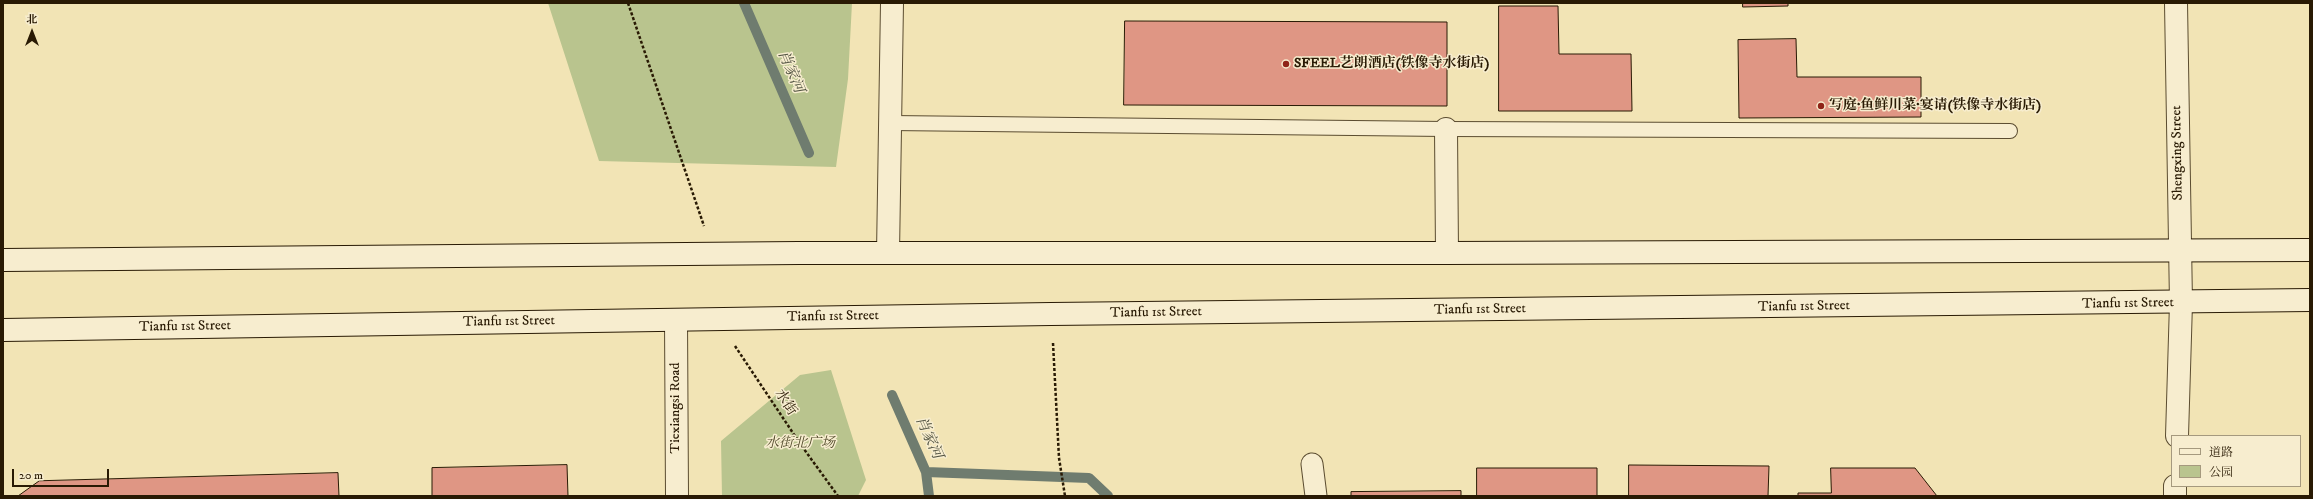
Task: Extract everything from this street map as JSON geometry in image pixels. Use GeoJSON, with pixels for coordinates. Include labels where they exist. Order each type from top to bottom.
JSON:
{"type":"FeatureCollection","features":[{"type":"Feature","properties":{"kind":"main road"},"geometry":{"type":"LineString","coordinates":[[888,253],[892,3]]}},
{"type":"Feature","properties":{"kind":"main road","name":"Shengxing Street"},"geometry":{"type":"LineString","coordinates":[[2176,3],[2181,303],[2177,435]]}},
{"type":"Feature","properties":{"kind":"main road"},"geometry":{"type":"LineString","coordinates":[[1446,129],[1447,253]]}},
{"type":"Feature","properties":{"kind":"main road"},"geometry":{"type":"LineString","coordinates":[[3,260],[713,253],[1447,253],[2310,250]]}},
{"type":"Feature","properties":{"kind":"main road","name":"Tianfu 1st Street"},"geometry":{"type":"LineString","coordinates":[[3,330],[1051,314],[2181,303],[2310,300]]}},
{"type":"Feature","properties":{"kind":"main road","name":"Tiexiangsi Road"},"geometry":{"type":"LineString","coordinates":[[676,320],[676,496]]}},
{"type":"Feature","properties":{"kind":"street"},"geometry":{"type":"LineString","coordinates":[[1312,464],[1316,496]]}},
{"type":"Feature","properties":{"kind":"lane"},"geometry":{"type":"LineString","coordinates":[[890,123],[1446,129],[2010,131]]}},
{"type":"Feature","properties":{"kind":"path"},"geometry":{"type":"LineString","coordinates":[[628,3],[713,253]]}},
{"type":"Feature","properties":{"kind":"path"},"geometry":{"type":"LineString","coordinates":[[1051,314],[1059,458],[1065,496]]}},
{"type":"Feature","properties":{"kind":"path","name":"水街"},"geometry":{"type":"LineString","coordinates":[[717,319],[801,445],[838,496]]}},
{"type":"Feature","properties":{"kind":"green space"},"geometry":{"type":"Polygon","coordinates":[[[548,3],[852,3],[848,79],[836,167],[599,161],[548,3]]]}},
{"type":"Feature","properties":{"kind":"green space","name":"水街北广场"},"geometry":{"type":"Polygon","coordinates":[[[831,370],[866,480],[858,496],[722,496],[721,441],[800,375],[831,370]]]}},
{"type":"Feature","properties":{"kind":"building"},"geometry":{"type":"Polygon","coordinates":[[[1743,3],[1788,3],[1788,6],[1743,7],[1743,3]]]}},
{"type":"Feature","properties":{"kind":"building"},"geometry":{"type":"Polygon","coordinates":[[[1499,6],[1558,6],[1559,54],[1631,54],[1632,111],[1499,111],[1499,6]]]}},
{"type":"Feature","properties":{"kind":"building","name":"SFEEL艺朗酒店(铁像寺水街店)"},"geometry":{"type":"Polygon","coordinates":[[[1125,21],[1447,22],[1447,106],[1124,105],[1125,21]]]}},
{"type":"Feature","properties":{"kind":"building"},"geometry":{"type":"Polygon","coordinates":[[[1796,39],[1797,77],[1921,77],[1921,117],[1739,118],[1738,40],[1796,39]]]}},
{"type":"Feature","properties":{"kind":"building"},"geometry":{"type":"Polygon","coordinates":[[[567,465],[568,496],[432,496],[432,468],[567,465]]]}},
{"type":"Feature","properties":{"kind":"building"},"geometry":{"type":"Polygon","coordinates":[[[1629,465],[1769,466],[1768,496],[1629,496],[1629,465]]]}},
{"type":"Feature","properties":{"kind":"building"},"geometry":{"type":"Polygon","coordinates":[[[1477,468],[1597,468],[1597,496],[1477,496],[1477,468]]]}},
{"type":"Feature","properties":{"kind":"building"},"geometry":{"type":"Polygon","coordinates":[[[1831,468],[1915,468],[1937,496],[1798,496],[1798,493],[1831,493],[1831,468]]]}},
{"type":"Feature","properties":{"kind":"building"},"geometry":{"type":"Polygon","coordinates":[[[338,473],[339,496],[18,496],[39,481],[338,473]]]}},
{"type":"Feature","properties":{"kind":"building"},"geometry":{"type":"Polygon","coordinates":[[[1461,491],[1461,496],[1351,496],[1351,492],[1461,491]]]}},
{"type":"Feature","properties":{"kind":"waterway","name":"肖家河"},"geometry":{"type":"LineString","coordinates":[[744,3],[809,153]]}},
{"type":"Feature","properties":{"kind":"waterway","name":"肖家河"},"geometry":{"type":"LineString","coordinates":[[892,395],[926,472],[929,496]]}},
{"type":"Feature","properties":{"kind":"waterway"},"geometry":{"type":"LineString","coordinates":[[926,472],[1089,478],[1108,496]]}},
{"type":"Feature","properties":{"kind":"place","name":"SFEEL艺朗酒店(铁像寺水街店)"},"geometry":{"type":"Point","coordinates":[1286,64]}},
{"type":"Feature","properties":{"kind":"place","name":"写庭·鱼鲜川菜·宴请(铁像寺水街店)"},"geometry":{"type":"Point","coordinates":[1821,106]}}]}
